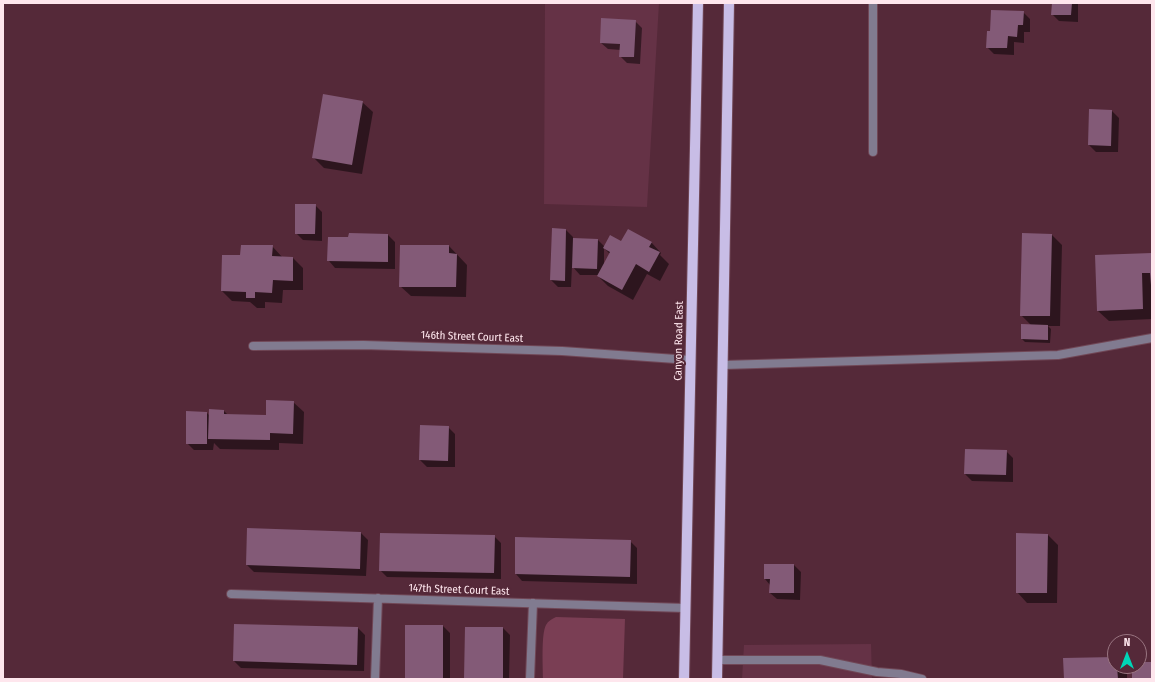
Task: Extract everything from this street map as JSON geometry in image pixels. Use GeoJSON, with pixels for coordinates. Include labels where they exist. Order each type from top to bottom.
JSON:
{"type":"FeatureCollection","features":[{"type":"Feature","properties":{"kind":"main road","name":"Canyon Road East"},"geometry":{"type":"LineString","coordinates":[[684,679],[698,3]]}},
{"type":"Feature","properties":{"kind":"main road"},"geometry":{"type":"LineString","coordinates":[[717,679],[729,3]]}},
{"type":"Feature","properties":{"kind":"street"},"geometry":{"type":"LineString","coordinates":[[872,3],[872,152]]}},
{"type":"Feature","properties":{"kind":"street"},"geometry":{"type":"LineString","coordinates":[[722,365],[1058,355],[1152,338]]}},
{"type":"Feature","properties":{"kind":"street","name":"146th Street Court East"},"geometry":{"type":"LineString","coordinates":[[253,346],[363,345],[554,351],[690,360]]}},
{"type":"Feature","properties":{"kind":"street","name":"147th Street Court East"},"geometry":{"type":"LineString","coordinates":[[231,594],[685,608]]}},
{"type":"Feature","properties":{"kind":"street"},"geometry":{"type":"LineString","coordinates":[[375,679],[378,598]]}},
{"type":"Feature","properties":{"kind":"street"},"geometry":{"type":"LineString","coordinates":[[530,679],[533,604]]}},
{"type":"Feature","properties":{"kind":"street"},"geometry":{"type":"LineString","coordinates":[[717,660],[820,660],[877,672],[901,674],[922,679]]}},
{"type":"Feature","properties":{"kind":"shaded area"},"geometry":{"type":"Polygon","coordinates":[[[545,3],[659,3],[647,207],[544,204],[545,3]]]}},
{"type":"Feature","properties":{"kind":"shaded area"},"geometry":{"type":"Polygon","coordinates":[[[556,617],[625,619],[623,679],[543,679],[544,629],[548,622],[556,617]]]}},
{"type":"Feature","properties":{"kind":"shaded area"},"geometry":{"type":"Polygon","coordinates":[[[871,644],[872,679],[742,679],[744,645],[871,644]]]}},
{"type":"Feature","properties":{"kind":"building"},"geometry":{"type":"Polygon","coordinates":[[[1052,3],[1072,3],[1071,15],[1051,15],[1052,3]]]}},
{"type":"Feature","properties":{"kind":"building"},"geometry":{"type":"Polygon","coordinates":[[[991,10],[1024,11],[1023,25],[1018,25],[1017,37],[1008,36],[1007,48],[986,48],[987,31],[990,31],[991,10]]]}},
{"type":"Feature","properties":{"kind":"building"},"geometry":{"type":"Polygon","coordinates":[[[601,18],[636,20],[634,57],[619,57],[620,44],[600,43],[601,18]]]}},
{"type":"Feature","properties":{"kind":"building"},"geometry":{"type":"Polygon","coordinates":[[[323,94],[363,101],[352,165],[312,158],[323,94]]]}},
{"type":"Feature","properties":{"kind":"building"},"geometry":{"type":"Polygon","coordinates":[[[1089,109],[1112,110],[1111,146],[1088,145],[1089,109]]]}},
{"type":"Feature","properties":{"kind":"building"},"geometry":{"type":"Polygon","coordinates":[[[295,204],[316,204],[315,234],[295,234],[295,204]]]}},
{"type":"Feature","properties":{"kind":"building"},"geometry":{"type":"Polygon","coordinates":[[[552,228],[566,229],[565,281],[550,280],[552,228]]]}},
{"type":"Feature","properties":{"kind":"building"},"geometry":{"type":"Polygon","coordinates":[[[628,229],[652,242],[649,247],[660,252],[649,272],[636,264],[622,290],[597,276],[610,252],[603,248],[610,235],[621,241],[628,229]]]}},
{"type":"Feature","properties":{"kind":"building"},"geometry":{"type":"Polygon","coordinates":[[[349,233],[388,234],[388,262],[327,261],[328,237],[348,237],[349,233]]]}},
{"type":"Feature","properties":{"kind":"building"},"geometry":{"type":"Polygon","coordinates":[[[1022,233],[1052,234],[1050,316],[1020,316],[1022,233]]]}},
{"type":"Feature","properties":{"kind":"building"},"geometry":{"type":"Polygon","coordinates":[[[573,238],[598,239],[597,269],[572,268],[573,238]]]}},
{"type":"Feature","properties":{"kind":"building"},"geometry":{"type":"Polygon","coordinates":[[[241,245],[273,245],[272,256],[293,257],[293,281],[273,280],[272,293],[255,292],[255,298],[246,298],[246,292],[221,291],[222,255],[240,255],[241,245]]]}},
{"type":"Feature","properties":{"kind":"building"},"geometry":{"type":"Polygon","coordinates":[[[400,245],[449,245],[449,253],[457,254],[456,287],[399,287],[400,245]]]}},
{"type":"Feature","properties":{"kind":"building"},"geometry":{"type":"Polygon","coordinates":[[[1152,253],[1152,285],[1150,273],[1142,273],[1143,309],[1097,311],[1095,255],[1152,253]]]}},
{"type":"Feature","properties":{"kind":"building"},"geometry":{"type":"Polygon","coordinates":[[[1021,324],[1048,325],[1048,340],[1021,339],[1021,324]]]}},
{"type":"Feature","properties":{"kind":"building"},"geometry":{"type":"Polygon","coordinates":[[[266,400],[294,401],[293,434],[270,433],[270,440],[208,439],[209,409],[224,410],[224,414],[266,415],[266,400]]]}},
{"type":"Feature","properties":{"kind":"building"},"geometry":{"type":"Polygon","coordinates":[[[186,411],[207,412],[207,444],[186,444],[186,411]]]}},
{"type":"Feature","properties":{"kind":"building"},"geometry":{"type":"Polygon","coordinates":[[[420,425],[449,426],[448,461],[419,460],[420,425]]]}},
{"type":"Feature","properties":{"kind":"building"},"geometry":{"type":"Polygon","coordinates":[[[965,449],[1007,450],[1006,475],[964,474],[965,449]]]}},
{"type":"Feature","properties":{"kind":"building"},"geometry":{"type":"Polygon","coordinates":[[[247,528],[361,532],[360,569],[246,565],[247,528]]]}},
{"type":"Feature","properties":{"kind":"building"},"geometry":{"type":"Polygon","coordinates":[[[380,533],[495,535],[494,573],[379,571],[380,533]]]}},
{"type":"Feature","properties":{"kind":"building"},"geometry":{"type":"Polygon","coordinates":[[[1016,533],[1048,534],[1047,593],[1016,593],[1016,533]]]}},
{"type":"Feature","properties":{"kind":"building"},"geometry":{"type":"Polygon","coordinates":[[[515,537],[631,540],[630,577],[515,574],[515,537]]]}},
{"type":"Feature","properties":{"kind":"building"},"geometry":{"type":"Polygon","coordinates":[[[764,564],[794,564],[794,593],[769,593],[770,579],[764,579],[764,564]]]}},
{"type":"Feature","properties":{"kind":"building"},"geometry":{"type":"Polygon","coordinates":[[[234,624],[358,627],[357,665],[233,661],[234,624]]]}},
{"type":"Feature","properties":{"kind":"building"},"geometry":{"type":"Polygon","coordinates":[[[405,625],[443,625],[443,679],[405,679],[405,625]]]}},
{"type":"Feature","properties":{"kind":"building"},"geometry":{"type":"Polygon","coordinates":[[[465,627],[503,627],[503,679],[464,679],[465,627]]]}},
{"type":"Feature","properties":{"kind":"building"},"geometry":{"type":"Polygon","coordinates":[[[1107,657],[1107,674],[1118,674],[1118,679],[1064,679],[1063,658],[1107,657]]]}},
{"type":"Feature","properties":{"kind":"building"},"geometry":{"type":"Polygon","coordinates":[[[1147,662],[1152,662],[1152,679],[1132,679],[1132,674],[1147,674],[1147,662]]]}}]}
